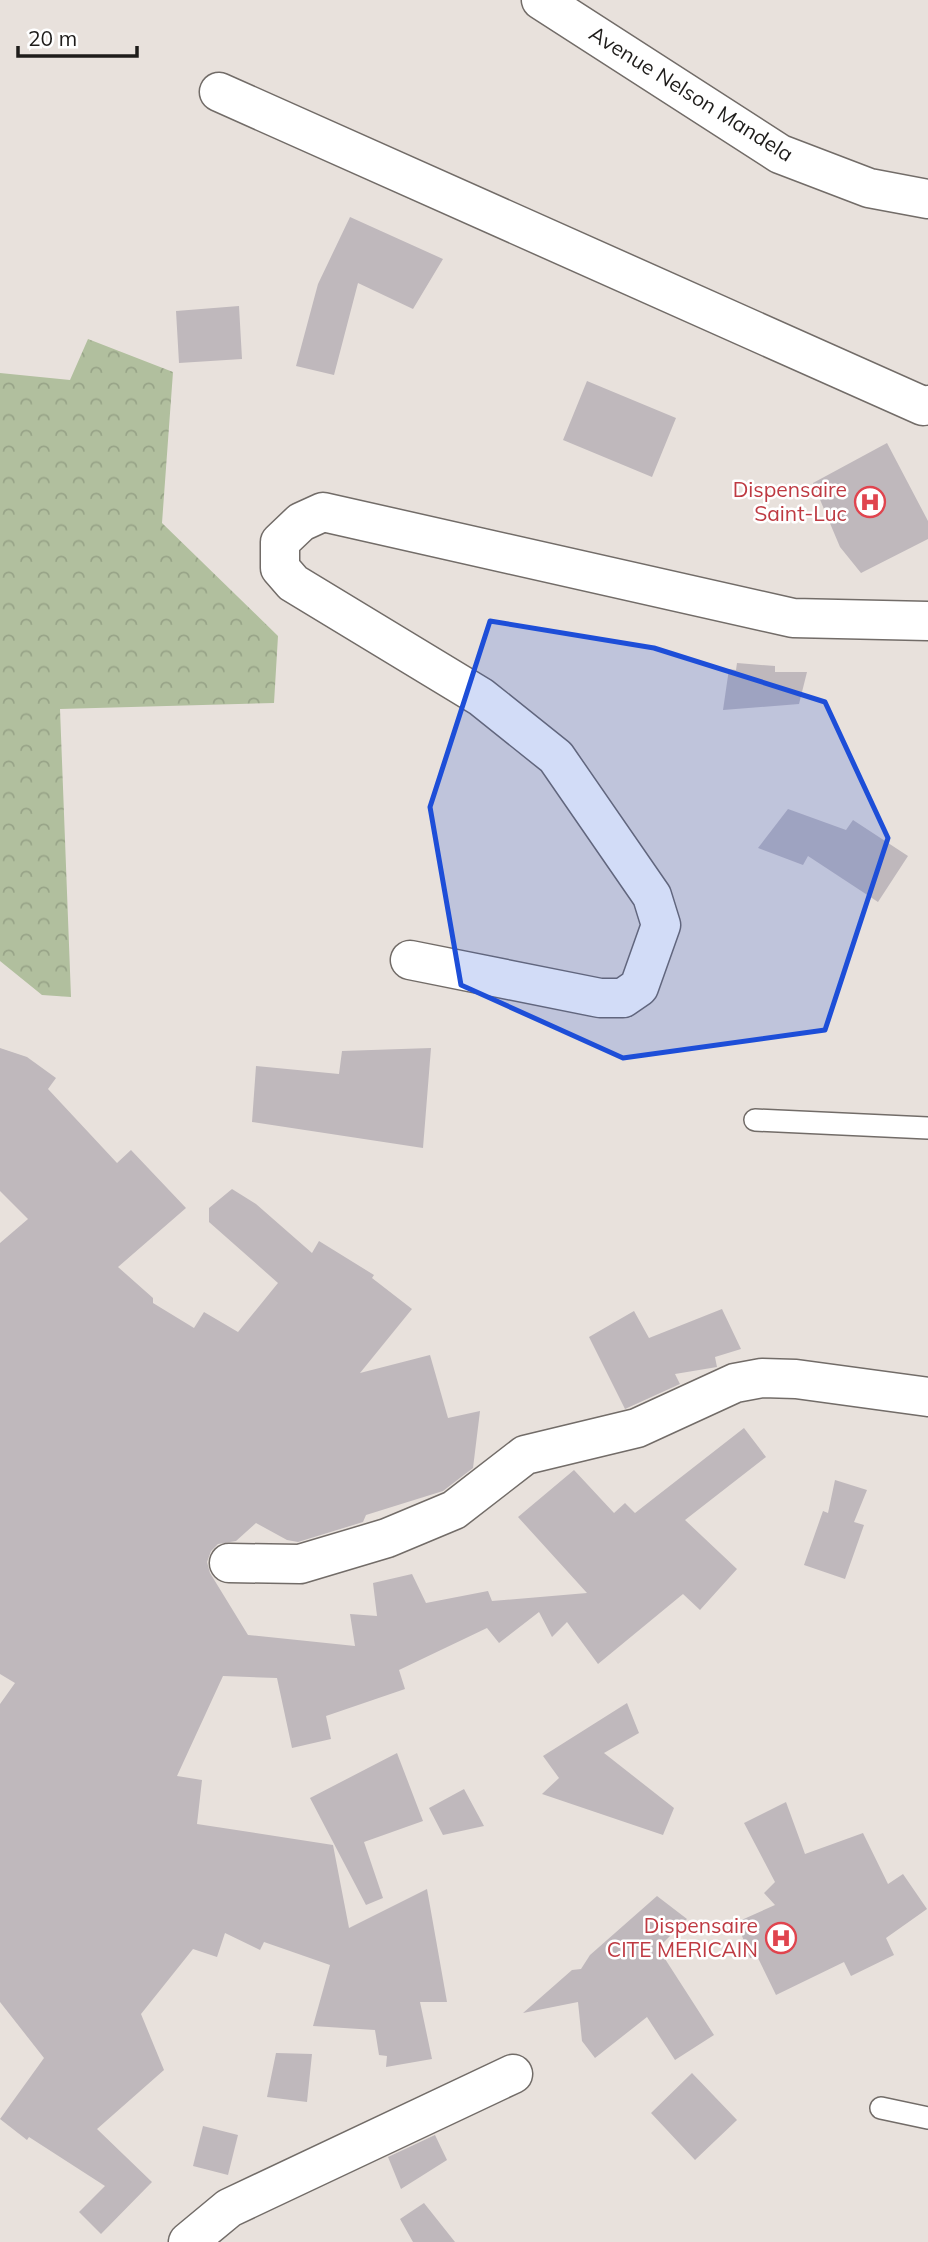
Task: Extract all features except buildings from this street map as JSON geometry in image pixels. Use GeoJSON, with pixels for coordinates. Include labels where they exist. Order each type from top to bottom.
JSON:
{"type":"FeatureCollection","features":[{"type":"Feature","properties":{"kind":"street","name":"Avenue Nelson Mandela"},"geometry":{"type":"LineString","coordinates":[[541,0],[780,154],[869,188],[928,199]]}},
{"type":"Feature","properties":{"kind":"street"},"geometry":{"type":"LineString","coordinates":[[219,92],[928,405]]}},
{"type":"Feature","properties":{"kind":"street"},"geometry":{"type":"LineString","coordinates":[[410,960],[600,998],[623,998],[639,987],[661,925],[652,896],[555,757],[481,697],[293,583],[280,568],[280,542],[301,522],[323,512],[793,618],[928,621]]}},
{"type":"Feature","properties":{"kind":"street"},"geometry":{"type":"LineString","coordinates":[[229,1563],[300,1564],[387,1538],[454,1510],[525,1455],[636,1428],[736,1382],[762,1378],[796,1379],[928,1397]]}},
{"type":"Feature","properties":{"kind":"street"},"geometry":{"type":"LineString","coordinates":[[188,2242],[229,2208],[513,2074]]}},
{"type":"Feature","properties":{"kind":"lane"},"geometry":{"type":"LineString","coordinates":[[755,1120],[928,1128]]}},
{"type":"Feature","properties":{"kind":"lane"},"geometry":{"type":"LineString","coordinates":[[881,2108],[928,2118]]}},
{"type":"Feature","properties":{"kind":"highlighted area"},"geometry":{"type":"Polygon","coordinates":[[[490,621],[654,648],[825,702],[888,838],[825,1030],[623,1058],[461,985],[430,807],[490,621]]]}},
{"type":"Feature","properties":{"kind":"green space"},"geometry":{"type":"Polygon","coordinates":[[[88,339],[173,372],[162,523],[278,636],[274,703],[60,709],[71,997],[42,995],[0,961],[0,373],[70,380],[88,339]]]}},
{"type":"Feature","properties":{"kind":"place","name":"Dispensaire Saint-Luc"},"geometry":{"type":"Point","coordinates":[870,502]}},
{"type":"Feature","properties":{"kind":"place","name":"Dispensaire CITE MERICAIN"},"geometry":{"type":"Point","coordinates":[781,1938]}}]}
